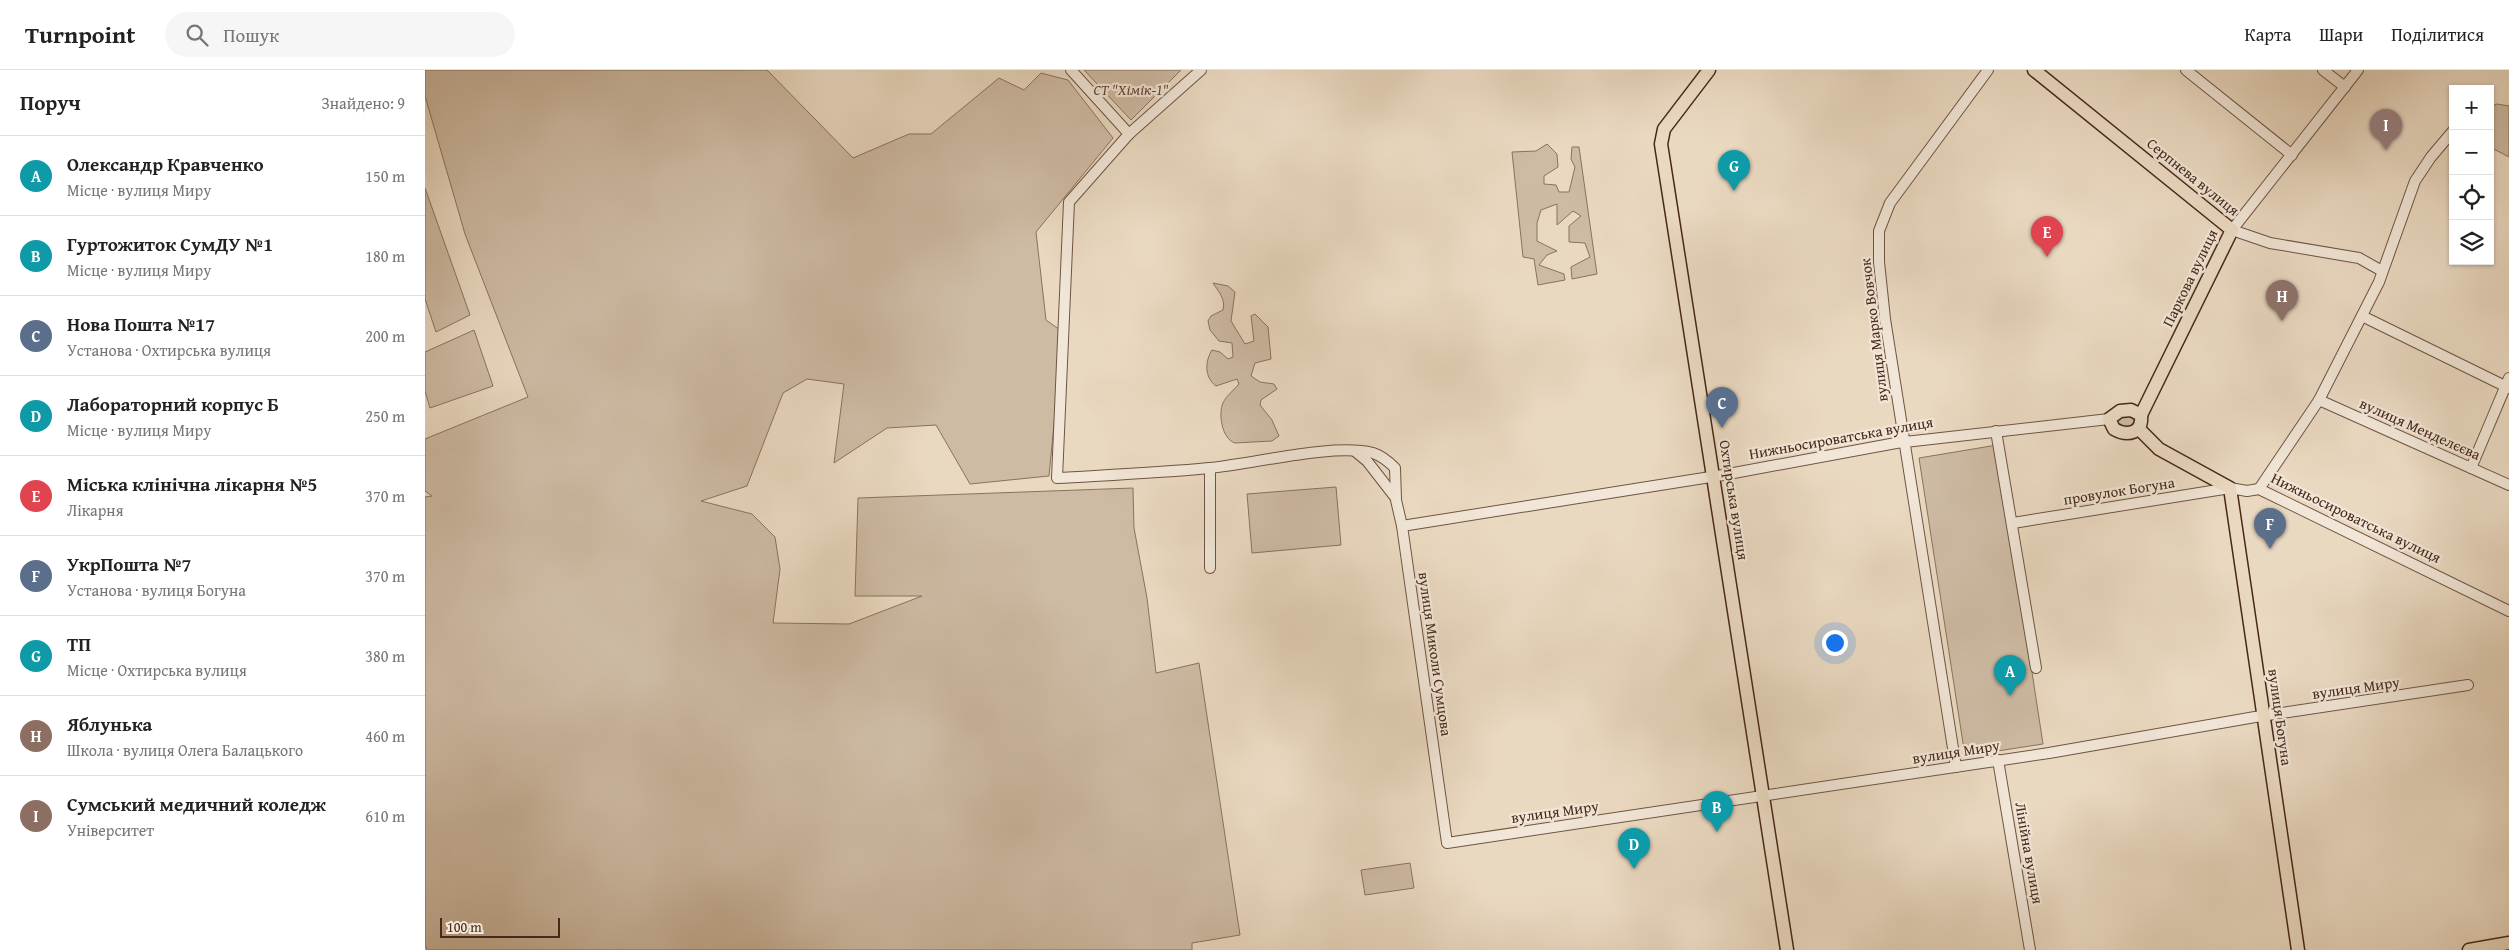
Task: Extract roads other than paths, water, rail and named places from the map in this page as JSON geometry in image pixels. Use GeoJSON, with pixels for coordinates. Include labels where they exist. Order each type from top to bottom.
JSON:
{"type":"FeatureCollection","features":[{"type":"Feature","properties":{"kind":"main road","name":"Охтирська вулиця"},"geometry":{"type":"LineString","coordinates":[[1709,70],[1664,129],[1661,144],[1787,950]]}},
{"type":"Feature","properties":{"kind":"main road","name":"Серпнева вулиця"},"geometry":{"type":"LineString","coordinates":[[2034,70],[2232,230]]}},
{"type":"Feature","properties":{"kind":"main road","name":"Паркова вулиця"},"geometry":{"type":"LineString","coordinates":[[2141,415],[2232,230]]}},
{"type":"Feature","properties":{"kind":"main road","name":"Нижньосироватська вулиця"},"geometry":{"type":"LineString","coordinates":[[2109,419],[2120,411],[2131,410],[2141,415]]}},
{"type":"Feature","properties":{"kind":"main road"},"geometry":{"type":"LineString","coordinates":[[2109,419],[2114,429],[2119,432],[2132,433],[2139,429],[2142,423],[2141,415]]}},
{"type":"Feature","properties":{"kind":"main road","name":"Нижньосироватська вулиця"},"geometry":{"type":"LineString","coordinates":[[2139,429],[2159,449],[2230,488]]}},
{"type":"Feature","properties":{"kind":"main road","name":"вулиця Богуна"},"geometry":{"type":"LineString","coordinates":[[2230,488],[2298,950]]}},
{"type":"Feature","properties":{"kind":"main road"},"geometry":{"type":"LineString","coordinates":[[2469,950],[2509,944]]}},
{"type":"Feature","properties":{"kind":"street"},"geometry":{"type":"LineString","coordinates":[[1071,70],[1129,134]]}},
{"type":"Feature","properties":{"kind":"street"},"geometry":{"type":"LineString","coordinates":[[1201,70],[1129,134],[1069,202],[1057,478],[1210,468],[1323,453],[1355,452],[1367,460],[1389,486],[1396,500]]}},
{"type":"Feature","properties":{"kind":"street","name":"вулиця Марко Вовчок"},"geometry":{"type":"LineString","coordinates":[[1955,766],[1885,319],[1879,262],[1879,231],[1890,203],[1899,189],[1988,70]]}},
{"type":"Feature","properties":{"kind":"street"},"geometry":{"type":"LineString","coordinates":[[2186,70],[2292,155]]}},
{"type":"Feature","properties":{"kind":"street"},"geometry":{"type":"LineString","coordinates":[[2323,70],[2345,88]]}},
{"type":"Feature","properties":{"kind":"street","name":"Паркова вулиця"},"geometry":{"type":"LineString","coordinates":[[2232,230],[2358,70]]}},
{"type":"Feature","properties":{"kind":"street"},"geometry":{"type":"LineString","coordinates":[[2259,488],[2319,400],[2362,316],[2382,271],[2415,181],[2431,157],[2449,137]]}},
{"type":"Feature","properties":{"kind":"street","name":"Серпнева вулиця"},"geometry":{"type":"LineString","coordinates":[[2232,230],[2270,243],[2359,258],[2382,271]]}},
{"type":"Feature","properties":{"kind":"street"},"geometry":{"type":"LineString","coordinates":[[2362,316],[2508,384],[2471,468]]}},
{"type":"Feature","properties":{"kind":"street","name":"вулиця Менделєєва"},"geometry":{"type":"LineString","coordinates":[[2319,400],[2509,485]]}},
{"type":"Feature","properties":{"kind":"street","name":"Нижньосироватська вулиця"},"geometry":{"type":"LineString","coordinates":[[1402,526],[1714,477],[1903,442],[2109,419]]}},
{"type":"Feature","properties":{"kind":"street"},"geometry":{"type":"LineString","coordinates":[[1996,431],[2036,668]]}},
{"type":"Feature","properties":{"kind":"street","name":"вулиця Миколи Сумцова"},"geometry":{"type":"LineString","coordinates":[[1355,452],[1383,457],[1395,468],[1396,500],[1402,526],[1447,843]]}},
{"type":"Feature","properties":{"kind":"street"},"geometry":{"type":"LineString","coordinates":[[1210,468],[1210,568]]}},
{"type":"Feature","properties":{"kind":"street","name":"Нижньосироватська вулиця"},"geometry":{"type":"LineString","coordinates":[[2230,488],[2247,491],[2259,488],[2509,611]]}},
{"type":"Feature","properties":{"kind":"street","name":"провулок Богуна"},"geometry":{"type":"LineString","coordinates":[[2013,523],[2230,488]]}},
{"type":"Feature","properties":{"kind":"street","name":"вулиця Миру"},"geometry":{"type":"LineString","coordinates":[[1447,843],[1998,760],[2263,716],[2469,685]]}},
{"type":"Feature","properties":{"kind":"street","name":"Лінійна вулиця"},"geometry":{"type":"LineString","coordinates":[[1998,760],[2030,950]]}},
{"type":"Feature","properties":{"kind":"place","name":"Сумський медичний коледж"},"geometry":{"type":"Point","coordinates":[2386,150]}},
{"type":"Feature","properties":{"kind":"place","name":"ТП"},"geometry":{"type":"Point","coordinates":[1734,191]}},
{"type":"Feature","properties":{"kind":"place","name":"Міська клінічна лікарня №5"},"geometry":{"type":"Point","coordinates":[2047,257]}},
{"type":"Feature","properties":{"kind":"place","name":"Яблунька"},"geometry":{"type":"Point","coordinates":[2282,321]}},
{"type":"Feature","properties":{"kind":"place","name":"Нова Пошта №17"},"geometry":{"type":"Point","coordinates":[1722,428]}},
{"type":"Feature","properties":{"kind":"place","name":"УкрПошта №7"},"geometry":{"type":"Point","coordinates":[2270,549]}},
{"type":"Feature","properties":{"kind":"place","name":"Олександр Кравченко"},"geometry":{"type":"Point","coordinates":[2010,696]}},
{"type":"Feature","properties":{"kind":"place","name":"Гуртожиток СумДУ №1"},"geometry":{"type":"Point","coordinates":[1717,832]}},
{"type":"Feature","properties":{"kind":"place","name":"Лабораторний корпус Б"},"geometry":{"type":"Point","coordinates":[1634,869]}},
{"type":"Feature","properties":{"kind":"park label","name":"СТ \"Хімік-1\""},"geometry":{"type":"Point","coordinates":[1131,90]}}]}
